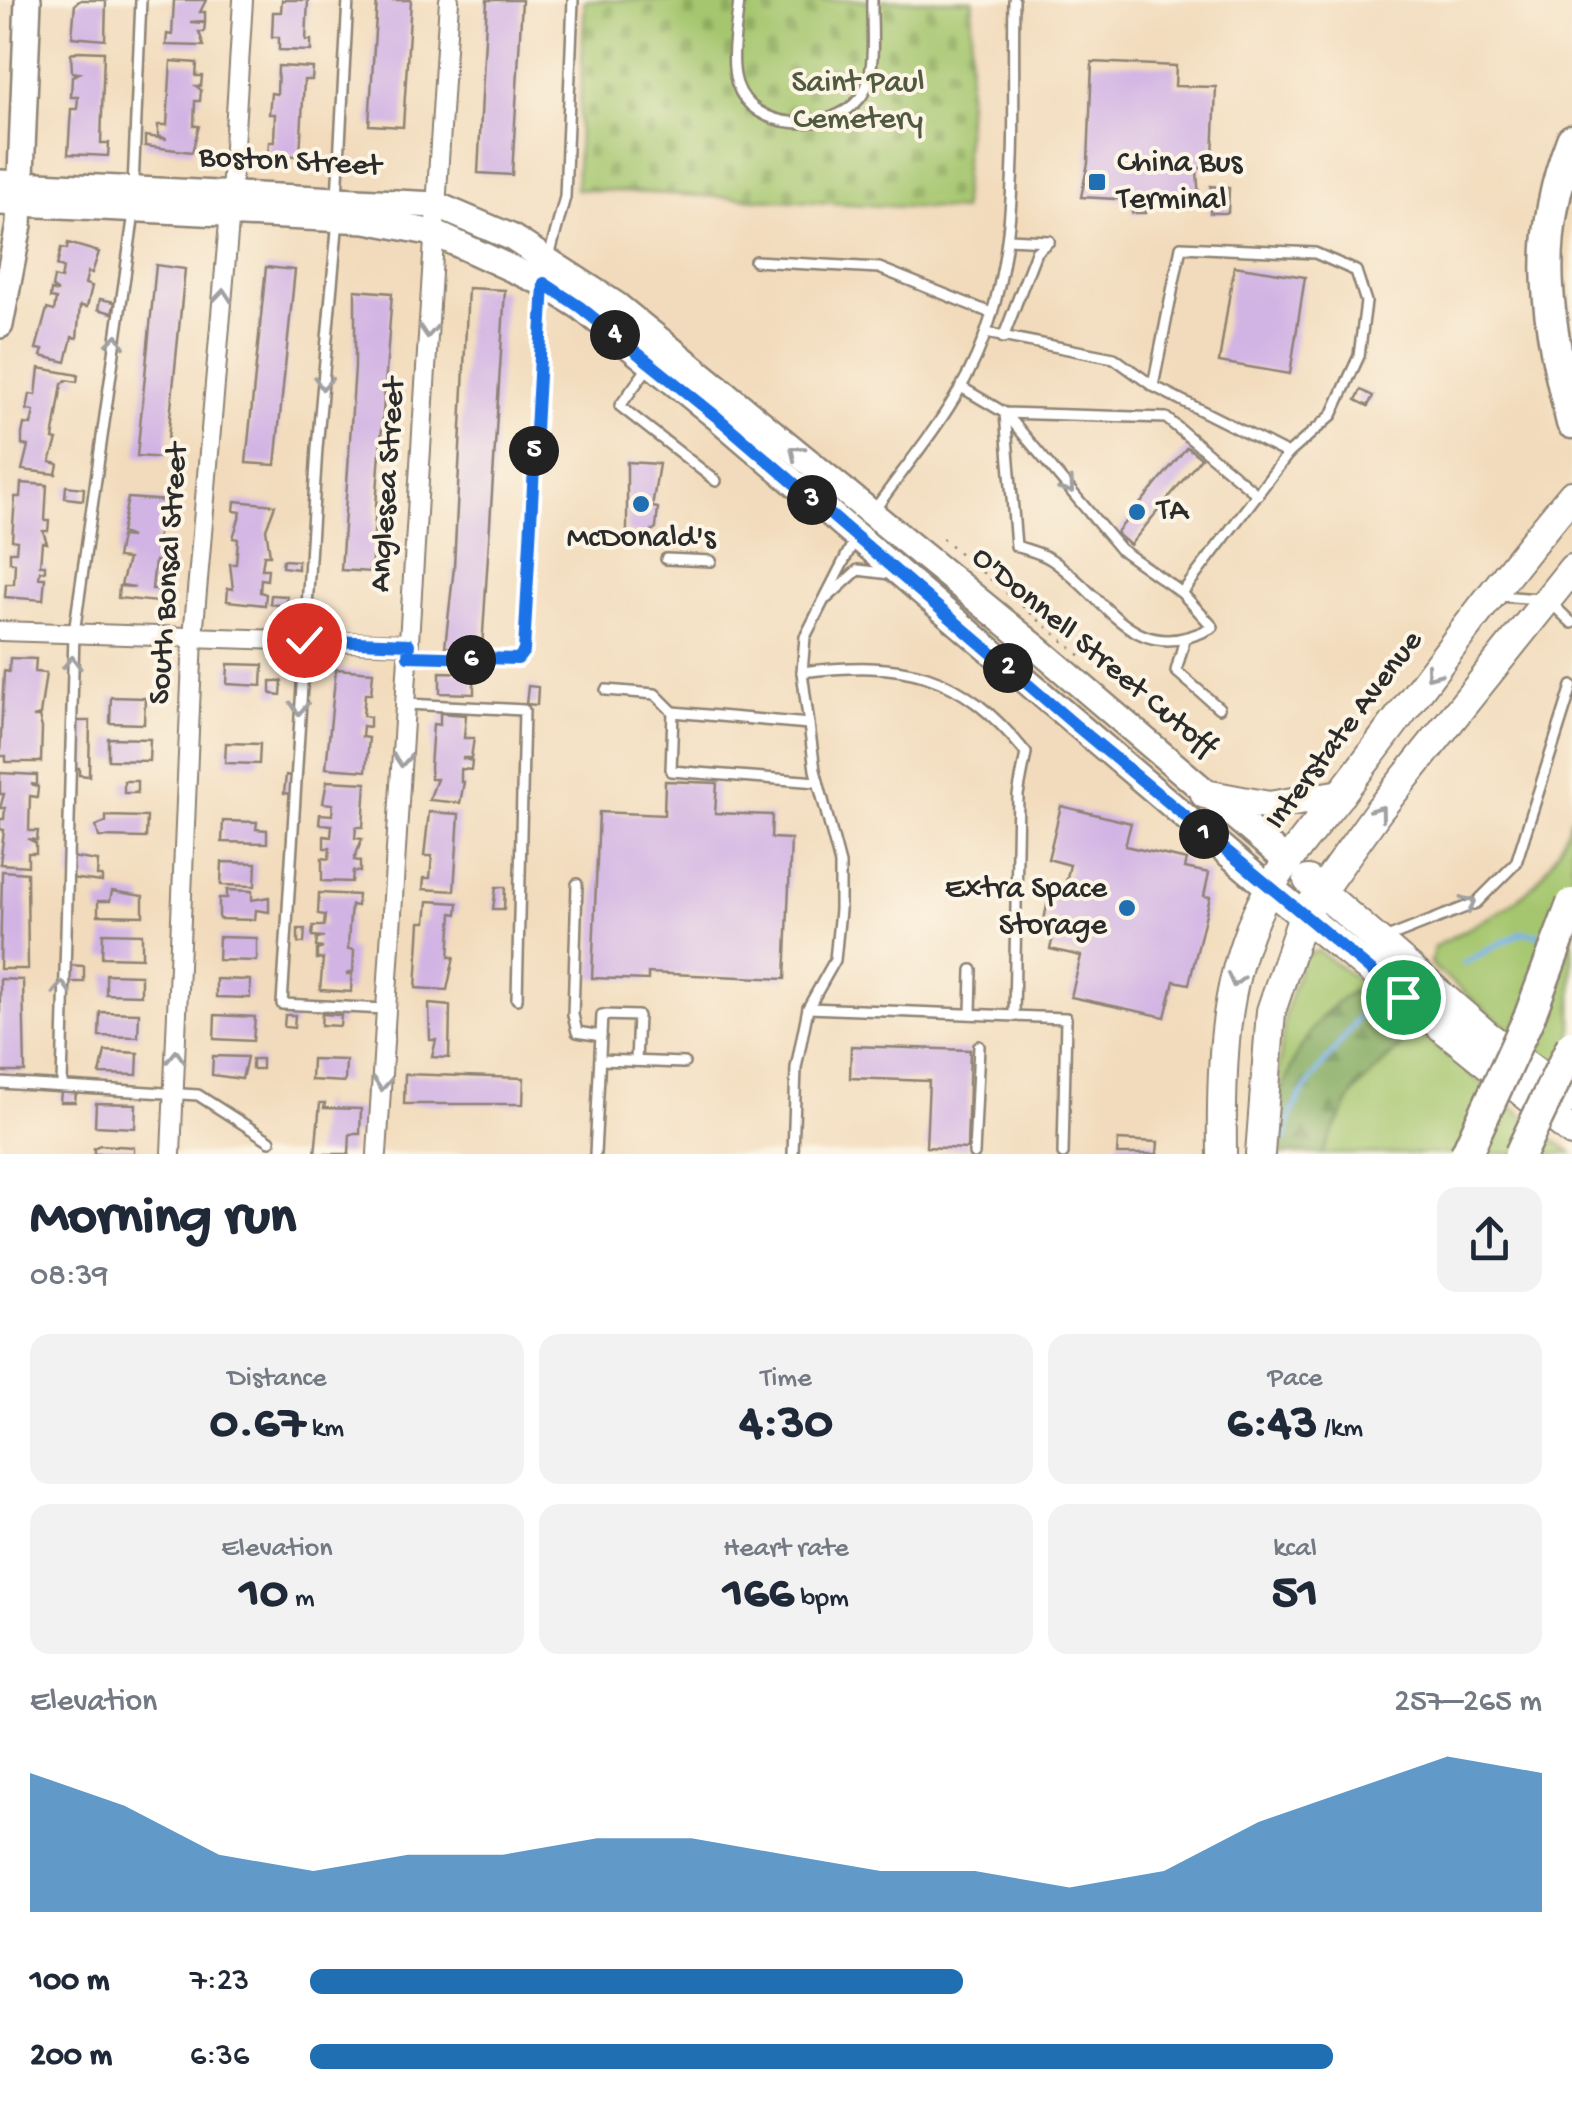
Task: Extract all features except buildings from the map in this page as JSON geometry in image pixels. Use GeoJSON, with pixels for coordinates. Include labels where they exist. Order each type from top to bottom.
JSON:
{"type":"FeatureCollection","features":[{"type":"Feature","properties":{"kind":"highway"},"geometry":{"type":"LineString","coordinates":[[1572,140],[1556,188],[1547,240],[1546,306],[1572,423]]}},
{"type":"Feature","properties":{"kind":"highway"},"geometry":{"type":"LineString","coordinates":[[1547,240],[1572,330]]}},
{"type":"Feature","properties":{"kind":"highway"},"geometry":{"type":"LineString","coordinates":[[1466,1154],[1530,1016],[1572,904]]}},
{"type":"Feature","properties":{"kind":"highway"},"geometry":{"type":"LineString","coordinates":[[1520,1154],[1572,1045]]}},
{"type":"Feature","properties":{"kind":"main road"},"geometry":{"type":"LineString","coordinates":[[0,326],[28,0]]}},
{"type":"Feature","properties":{"kind":"main road","name":"Boston Street"},"geometry":{"type":"LineString","coordinates":[[10,193],[338,207],[436,204],[476,218],[553,275]]}},
{"type":"Feature","properties":{"kind":"main road","name":"Boston Street"},"geometry":{"type":"LineString","coordinates":[[338,207],[434,233],[553,275]]}},
{"type":"Feature","properties":{"kind":"main road","name":"O'Donnell Street Cutoff"},"geometry":{"type":"LineString","coordinates":[[553,275],[651,364],[1270,889],[1572,1132]]}},
{"type":"Feature","properties":{"kind":"main road","name":"O'Donnell Street Cutoff"},"geometry":{"type":"LineString","coordinates":[[553,275],[616,305],[872,513],[1488,1036],[1572,1099]]}},
{"type":"Feature","properties":{"kind":"main road","name":"Interstate Avenue"},"geometry":{"type":"LineString","coordinates":[[1222,1154],[1221,1074],[1230,1001],[1256,914],[1288,863],[1490,595],[1572,496]]}},
{"type":"Feature","properties":{"kind":"main road"},"geometry":{"type":"LineString","coordinates":[[1260,1154],[1264,1052],[1270,1012],[1304,916],[1572,569]]}},
{"type":"Feature","properties":{"kind":"main road"},"geometry":{"type":"LineString","coordinates":[[1205,794],[1269,806],[1341,794]]}},
{"type":"Feature","properties":{"kind":"street","name":"South Bonsal Street"},"geometry":{"type":"LineString","coordinates":[[172,1154],[193,637],[243,0]]}},
{"type":"Feature","properties":{"kind":"street","name":"Anglesea Street"},"geometry":{"type":"LineString","coordinates":[[377,1154],[449,0]]}},
{"type":"Feature","properties":{"kind":"street"},"geometry":{"type":"LineString","coordinates":[[0,631],[304,640],[409,650]]}},
{"type":"Feature","properties":{"kind":"lane"},"geometry":{"type":"LineString","coordinates":[[62,1086],[74,633],[134,198],[141,0]]}},
{"type":"Feature","properties":{"kind":"lane"},"geometry":{"type":"LineString","coordinates":[[348,0],[338,207],[304,640],[282,1004],[386,1010]]}},
{"type":"Feature","properties":{"kind":"lane"},"geometry":{"type":"LineString","coordinates":[[409,650],[492,661],[518,659],[524,651],[553,275],[564,196],[574,0]]}},
{"type":"Feature","properties":{"kind":"lane"},"geometry":{"type":"LineString","coordinates":[[739,0],[734,70],[742,96],[751,106],[785,123],[804,123],[831,118],[862,97],[869,77],[872,0]]}},
{"type":"Feature","properties":{"kind":"lane"},"geometry":{"type":"LineString","coordinates":[[793,1154],[796,1068],[808,1008],[835,960],[840,910],[840,864],[818,782],[802,672],[805,638],[855,537],[961,387],[986,333],[1008,238],[1014,0]]}},
{"type":"Feature","properties":{"kind":"lane"},"geometry":{"type":"LineString","coordinates":[[1003,338],[1036,252],[1048,242],[1008,238]]}},
{"type":"Feature","properties":{"kind":"lane"},"geometry":{"type":"LineString","coordinates":[[1152,386],[1181,247],[1316,253],[1356,271],[1366,302],[1359,356],[1332,415],[1288,454],[1182,593]]}},
{"type":"Feature","properties":{"kind":"lane"},"geometry":{"type":"LineString","coordinates":[[755,261],[878,268],[990,313]]}},
{"type":"Feature","properties":{"kind":"lane"},"geometry":{"type":"LineString","coordinates":[[986,333],[1114,358],[1152,386],[1288,454]]}},
{"type":"Feature","properties":{"kind":"lane"},"geometry":{"type":"LineString","coordinates":[[651,364],[620,406],[716,481]]}},
{"type":"Feature","properties":{"kind":"lane"},"geometry":{"type":"LineString","coordinates":[[961,387],[1005,413],[1120,549],[1182,593],[1213,627],[1184,642],[1138,635],[1050,558],[1016,546],[1005,413]]}},
{"type":"Feature","properties":{"kind":"lane"},"geometry":{"type":"LineString","coordinates":[[1005,413],[1166,418],[1258,495]]}},
{"type":"Feature","properties":{"kind":"lane"},"geometry":{"type":"LineString","coordinates":[[666,559],[711,561]]}},
{"type":"Feature","properties":{"kind":"lane"},"geometry":{"type":"LineString","coordinates":[[821,603],[858,570],[899,576]]}},
{"type":"Feature","properties":{"kind":"lane"},"geometry":{"type":"LineString","coordinates":[[1490,595],[1548,600],[1572,623]]}},
{"type":"Feature","properties":{"kind":"lane"},"geometry":{"type":"LineString","coordinates":[[1184,642],[1176,671],[1220,708]]}},
{"type":"Feature","properties":{"kind":"lane"},"geometry":{"type":"LineString","coordinates":[[802,672],[868,664],[929,676],[975,701],[1026,753],[1018,795],[1014,1016]]}},
{"type":"Feature","properties":{"kind":"lane"},"geometry":{"type":"LineString","coordinates":[[1380,941],[1476,902],[1516,862],[1572,686]]}},
{"type":"Feature","properties":{"kind":"lane"},"geometry":{"type":"LineString","coordinates":[[606,690],[655,694],[673,712],[809,724]]}},
{"type":"Feature","properties":{"kind":"lane"},"geometry":{"type":"LineString","coordinates":[[405,704],[524,710],[517,999]]}},
{"type":"Feature","properties":{"kind":"lane"},"geometry":{"type":"LineString","coordinates":[[673,712],[671,771],[818,782]]}},
{"type":"Feature","properties":{"kind":"lane"},"geometry":{"type":"LineString","coordinates":[[577,884],[574,1015],[577,1032],[601,1036]]}},
{"type":"Feature","properties":{"kind":"lane"},"geometry":{"type":"LineString","coordinates":[[971,1014],[972,970]]}},
{"type":"Feature","properties":{"kind":"lane"},"geometry":{"type":"LineString","coordinates":[[808,1008],[1066,1018],[1064,1154]]}},
{"type":"Feature","properties":{"kind":"lane"},"geometry":{"type":"LineString","coordinates":[[595,1154],[602,1015],[638,1016],[636,1061]]}},
{"type":"Feature","properties":{"kind":"lane"},"geometry":{"type":"LineString","coordinates":[[974,1154],[979,1046]]}},
{"type":"Feature","properties":{"kind":"lane"},"geometry":{"type":"LineString","coordinates":[[600,1060],[684,1063]]}},
{"type":"Feature","properties":{"kind":"lane"},"geometry":{"type":"LineString","coordinates":[[0,1082],[198,1095],[270,1141]]}},
{"type":"Feature","properties":{"kind":"green space","name":"Saint Paul Cemetery"},"geometry":{"type":"Polygon","coordinates":[[[585,0],[973,0],[962,210],[576,189],[585,0]]]}},
{"type":"Feature","properties":{"kind":"green space"},"geometry":{"type":"Polygon","coordinates":[[[1572,816],[1572,1082],[1431,963],[1434,947],[1502,910],[1534,884],[1548,867],[1572,816]]]}},
{"type":"Feature","properties":{"kind":"green space"},"geometry":{"type":"Polygon","coordinates":[[[1318,951],[1359,981],[1361,987],[1331,1009],[1306,1041],[1274,1113],[1285,1013],[1303,956],[1318,951]]]}},
{"type":"Feature","properties":{"kind":"green space"},"geometry":{"type":"Polygon","coordinates":[[[1361,987],[1416,1031],[1354,1092],[1322,1154],[1271,1154],[1278,1106],[1295,1058],[1323,1016],[1361,987]]]}},
{"type":"Feature","properties":{"kind":"green space"},"geometry":{"type":"Polygon","coordinates":[[[1416,1031],[1572,1154],[1322,1154],[1354,1092],[1416,1031]]]}},
{"type":"Feature","properties":{"kind":"waterway"},"geometry":{"type":"LineString","coordinates":[[1464,963],[1522,932],[1548,936]]}},
{"type":"Feature","properties":{"kind":"waterway"},"geometry":{"type":"LineString","coordinates":[[1286,1140],[1289,1122],[1305,1088],[1363,1007]]}},
{"type":"Feature","properties":{"kind":"place","name":"China Bus Terminal"},"geometry":{"type":"Point","coordinates":[1097,182]}},
{"type":"Feature","properties":{"kind":"place","name":"McDonald's"},"geometry":{"type":"Point","coordinates":[641,504]}},
{"type":"Feature","properties":{"kind":"place","name":"TA"},"geometry":{"type":"Point","coordinates":[1137,512]}},
{"type":"Feature","properties":{"kind":"place","name":"Extra Space Storage"},"geometry":{"type":"Point","coordinates":[1127,908]}},
{"type":"Feature","properties":{"kind":"route"},"geometry":{"type":"LineString","coordinates":[[304,640],[409,644],[408,656],[492,661],[518,659],[524,651],[544,283],[580,307],[717,417],[1074,724],[1403,997]]}}]}
